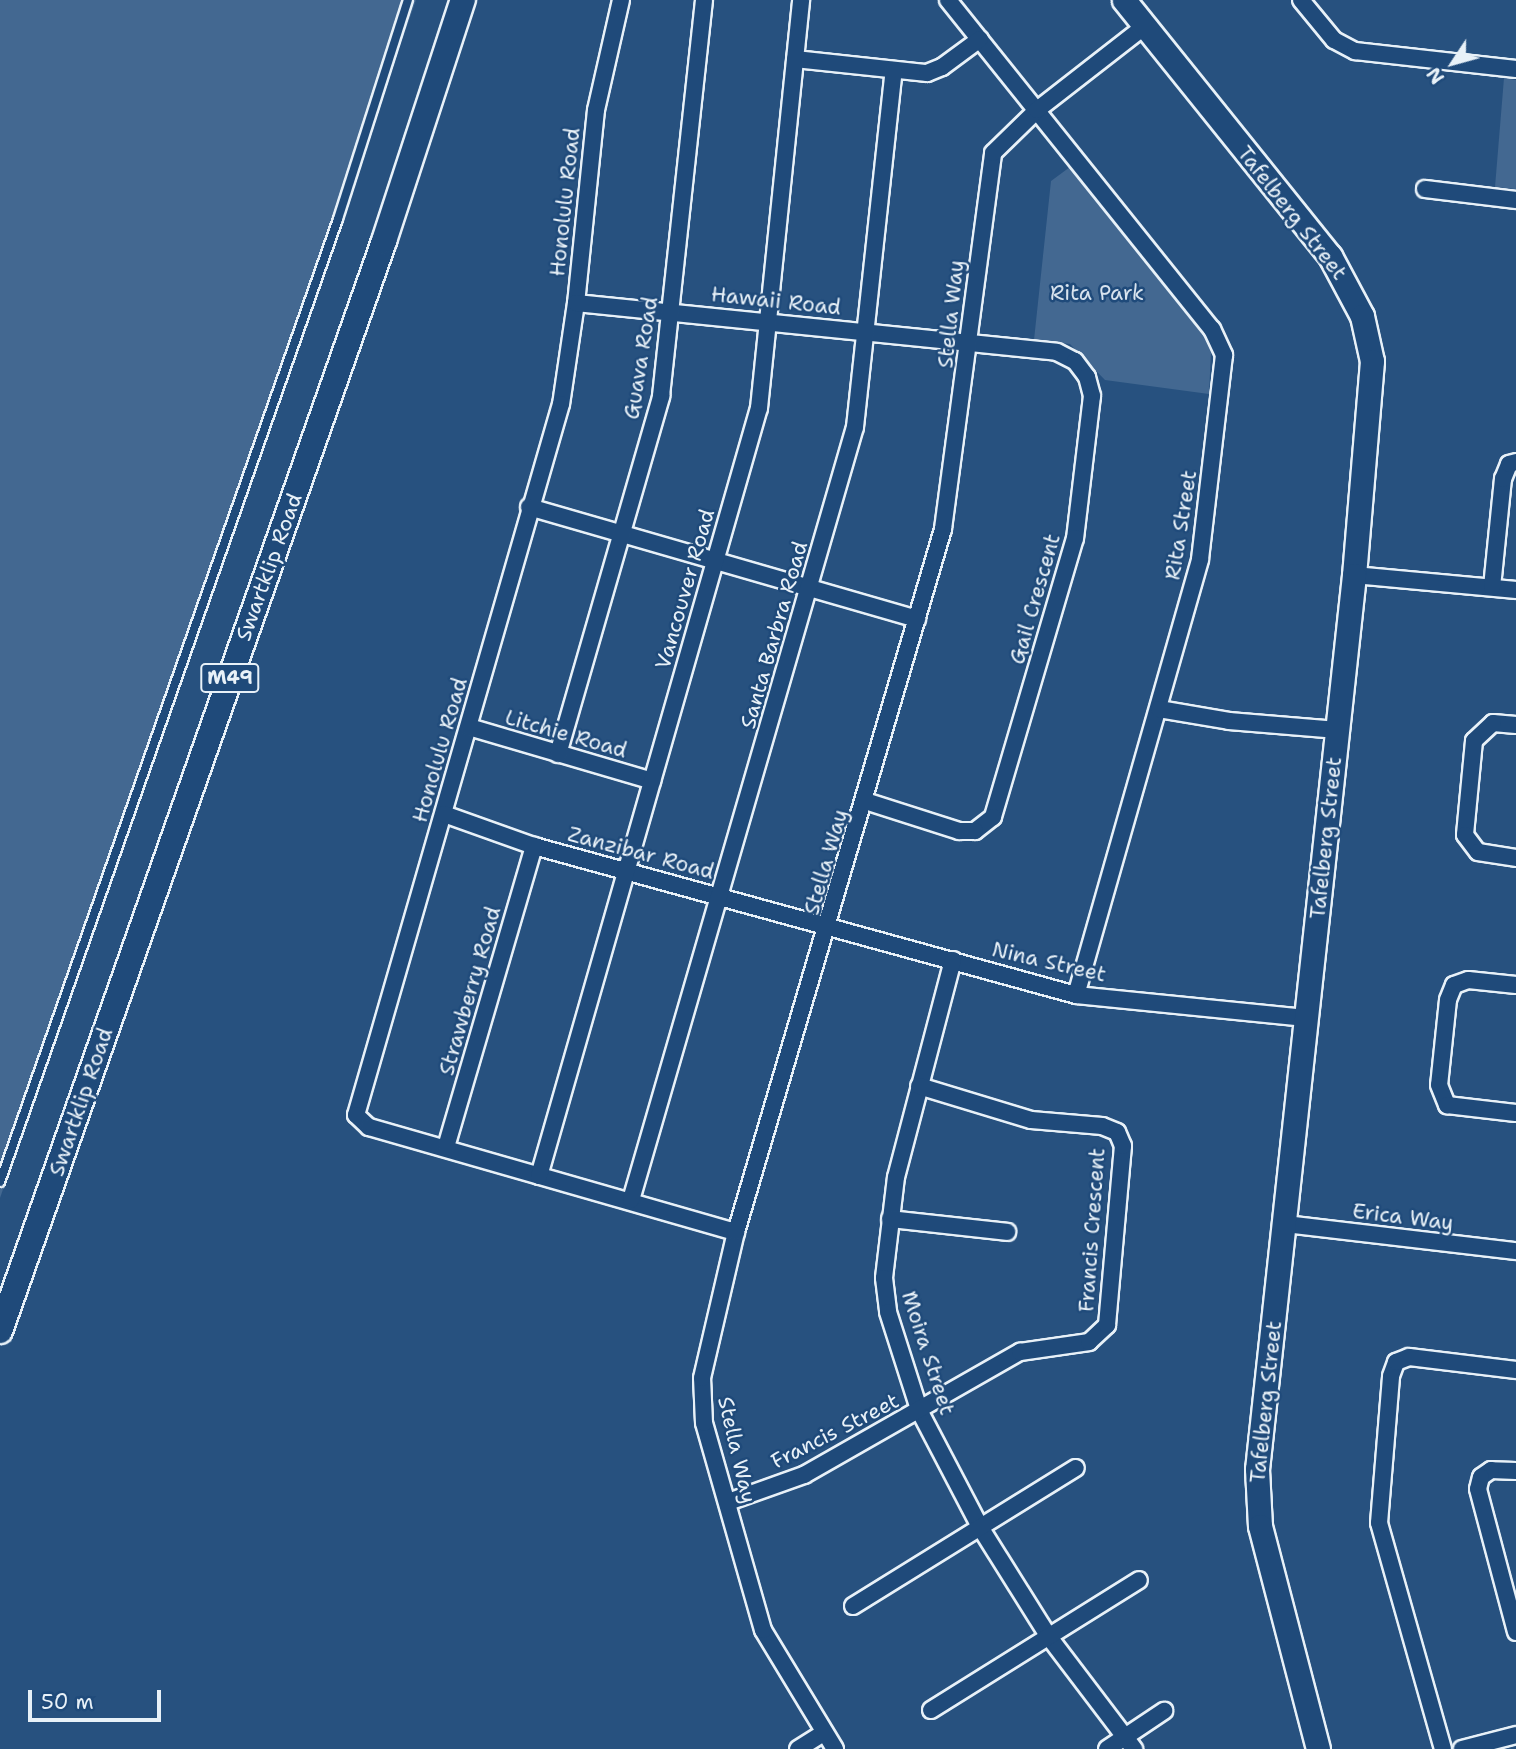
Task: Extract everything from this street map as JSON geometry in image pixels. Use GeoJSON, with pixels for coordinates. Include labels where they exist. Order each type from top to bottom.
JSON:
{"type":"FeatureCollection","features":[{"type":"Feature","properties":{"kind":"main road","name":"Swartklip Road"},"geometry":{"type":"LineString","coordinates":[[0,1331],[379,253],[463,0]]}},
{"type":"Feature","properties":{"kind":"street","name":"Honolulu Road"},"geometry":{"type":"LineString","coordinates":[[621,0],[596,110],[576,303],[563,396],[529,507],[444,814],[355,1111],[369,1127],[736,1231]]}},
{"type":"Feature","properties":{"kind":"street","name":"Guava Road"},"geometry":{"type":"LineString","coordinates":[[558,754],[661,396],[704,0]]}},
{"type":"Feature","properties":{"kind":"street","name":"Vancouver Road"},"geometry":{"type":"LineString","coordinates":[[539,1176],[759,408],[801,0]]}},
{"type":"Feature","properties":{"kind":"street"},"geometry":{"type":"LineString","coordinates":[[948,0],[1037,110]]}},
{"type":"Feature","properties":{"kind":"street","name":"Tafelberg Street"},"geometry":{"type":"LineString","coordinates":[[1124,0],[1330,256],[1362,316],[1374,384],[1257,1501],[1266,1555],[1318,1749]]}},
{"type":"Feature","properties":{"kind":"street"},"geometry":{"type":"LineString","coordinates":[[1301,0],[1328,35],[1355,51],[1516,69]]}},
{"type":"Feature","properties":{"kind":"street","name":"Stella Way"},"geometry":{"type":"LineString","coordinates":[[835,1749],[763,1630],[701,1403],[736,1231],[829,926],[947,509],[970,345],[990,162],[998,145],[1037,110],[1145,26]]}},
{"type":"Feature","properties":{"kind":"street"},"geometry":{"type":"LineString","coordinates":[[795,60],[894,70],[935,71],[980,38]]}},
{"type":"Feature","properties":{"kind":"street","name":"Santa Barbra Road"},"geometry":{"type":"LineString","coordinates":[[631,1200],[722,897],[855,427],[868,332],[894,70]]}},
{"type":"Feature","properties":{"kind":"street","name":"Rita Street"},"geometry":{"type":"LineString","coordinates":[[1037,110],[1212,329],[1224,355],[1200,560],[1076,995]]}},
{"type":"Feature","properties":{"kind":"street"},"geometry":{"type":"LineString","coordinates":[[1425,190],[1516,200]]}},
{"type":"Feature","properties":{"kind":"street","name":"Hawaii Road"},"geometry":{"type":"LineString","coordinates":[[576,303],[671,310],[970,345]]}},
{"type":"Feature","properties":{"kind":"street","name":"Gail Crescent"},"geometry":{"type":"LineString","coordinates":[[865,801],[959,831],[975,831],[993,817],[1075,538],[1092,396],[1087,377],[1075,361],[1056,352],[970,345]]}},
{"type":"Feature","properties":{"kind":"street"},"geometry":{"type":"LineString","coordinates":[[1492,587],[1503,480],[1509,464],[1516,461]]}},
{"type":"Feature","properties":{"kind":"street"},"geometry":{"type":"LineString","coordinates":[[529,507],[808,591],[917,619]]}},
{"type":"Feature","properties":{"kind":"street"},"geometry":{"type":"LineString","coordinates":[[1354,575],[1516,590]]}},
{"type":"Feature","properties":{"kind":"street"},"geometry":{"type":"LineString","coordinates":[[1159,709],[1229,721],[1338,730]]}},
{"type":"Feature","properties":{"kind":"street"},"geometry":{"type":"LineString","coordinates":[[1516,725],[1493,723],[1474,741],[1465,835],[1478,852],[1516,858]]}},
{"type":"Feature","properties":{"kind":"street","name":"Litchie Road"},"geometry":{"type":"LineString","coordinates":[[469,727],[652,780]]}},
{"type":"Feature","properties":{"kind":"street","name":"Zanzibar Road"},"geometry":{"type":"LineString","coordinates":[[444,814],[534,846],[829,926]]}},
{"type":"Feature","properties":{"kind":"street","name":"Strawberry Road"},"geometry":{"type":"LineString","coordinates":[[446,1147],[534,846]]}},
{"type":"Feature","properties":{"kind":"street","name":"Nina Street"},"geometry":{"type":"LineString","coordinates":[[829,926],[1076,995],[1306,1018]]}},
{"type":"Feature","properties":{"kind":"street","name":"Moira Street"},"geometry":{"type":"LineString","coordinates":[[953,960],[899,1160],[890,1219],[886,1299],[920,1412],[980,1527],[1049,1637],[1130,1743]]}},
{"type":"Feature","properties":{"kind":"street"},"geometry":{"type":"LineString","coordinates":[[1516,985],[1468,980],[1454,985],[1448,1000],[1439,1085],[1447,1105],[1516,1113]]}},
{"type":"Feature","properties":{"kind":"street","name":"Francis Crescent"},"geometry":{"type":"LineString","coordinates":[[919,1086],[1031,1120],[1102,1126],[1116,1132],[1123,1146],[1107,1325],[1089,1342],[1020,1352],[920,1412]]}},
{"type":"Feature","properties":{"kind":"street"},"geometry":{"type":"LineString","coordinates":[[890,1219],[1007,1232]]}},
{"type":"Feature","properties":{"kind":"street","name":"Erica Way"},"geometry":{"type":"LineString","coordinates":[[1285,1224],[1516,1251]]}},
{"type":"Feature","properties":{"kind":"street"},"geometry":{"type":"LineString","coordinates":[[1443,1749],[1379,1523],[1391,1376],[1396,1362],[1409,1357],[1516,1370]]}},
{"type":"Feature","properties":{"kind":"street","name":"Francis Street"},"geometry":{"type":"LineString","coordinates":[[727,1502],[804,1475],[920,1412]]}},
{"type":"Feature","properties":{"kind":"street"},"geometry":{"type":"LineString","coordinates":[[853,1606],[1076,1468]]}},
{"type":"Feature","properties":{"kind":"street"},"geometry":{"type":"LineString","coordinates":[[1516,1471],[1491,1470],[1481,1477],[1478,1489],[1516,1632]]}},
{"type":"Feature","properties":{"kind":"street"},"geometry":{"type":"LineString","coordinates":[[931,1710],[1139,1580]]}},
{"type":"Feature","properties":{"kind":"street"},"geometry":{"type":"LineString","coordinates":[[1107,1749],[1130,1743],[1164,1711]]}},
{"type":"Feature","properties":{"kind":"street"},"geometry":{"type":"LineString","coordinates":[[798,1749],[824,1733]]}},
{"type":"Feature","properties":{"kind":"street"},"geometry":{"type":"LineString","coordinates":[[1462,1749],[1516,1735]]}},
{"type":"Feature","properties":{"kind":"lane"},"geometry":{"type":"LineString","coordinates":[[0,1182],[338,219],[408,0]]}},
{"type":"Feature","properties":{"kind":"green space"},"geometry":{"type":"Polygon","coordinates":[[[0,0],[416,0],[0,1198],[0,0]]]}},
{"type":"Feature","properties":{"kind":"green space"},"geometry":{"type":"Polygon","coordinates":[[[1504,78],[1516,80],[1516,189],[1495,187],[1504,78]]]}},
{"type":"Feature","properties":{"kind":"green space","name":"Rita Park"},"geometry":{"type":"Polygon","coordinates":[[[1070,167],[1205,338],[1211,353],[1209,394],[1105,380],[1070,344],[1034,340],[1051,181],[1070,167]]]}}]}
